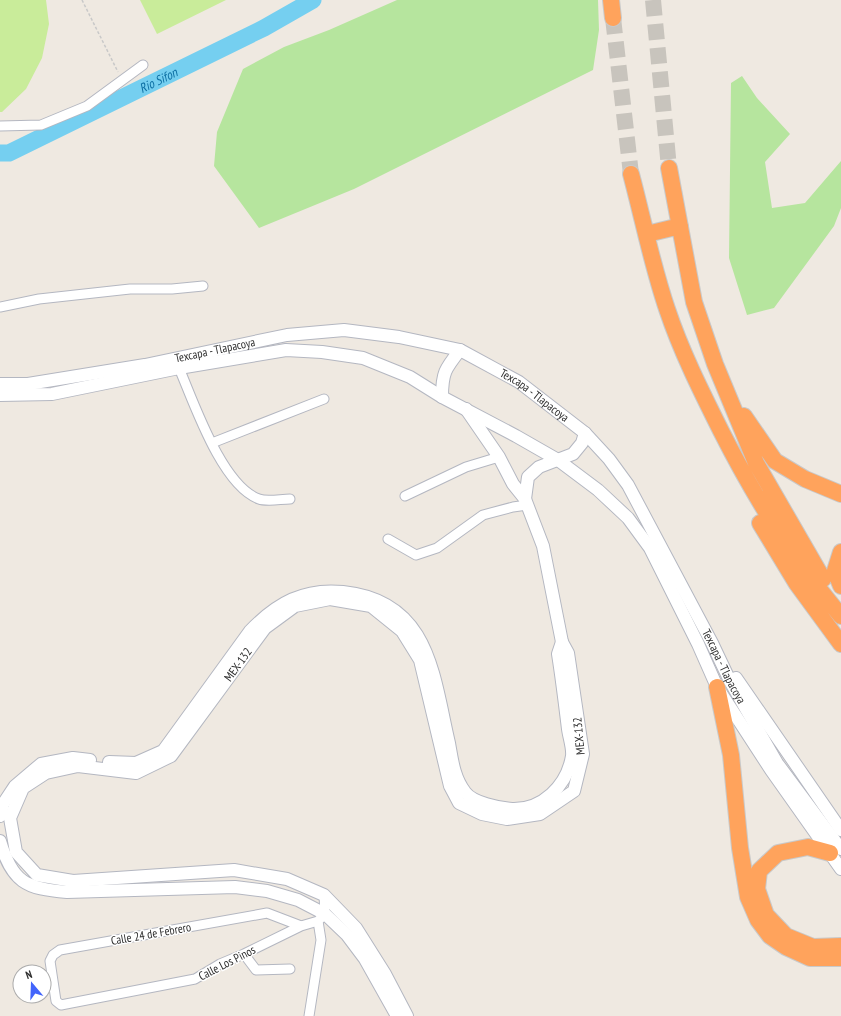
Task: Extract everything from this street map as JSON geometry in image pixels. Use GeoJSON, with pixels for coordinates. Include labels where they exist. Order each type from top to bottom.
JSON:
{"type":"FeatureCollection","features":[{"type":"Feature","properties":{"kind":"highway"},"geometry":{"type":"LineString","coordinates":[[611,0],[613,18]]}},
{"type":"Feature","properties":{"kind":"highway"},"geometry":{"type":"LineString","coordinates":[[669,168],[694,302],[724,388],[756,463],[820,574],[841,603]]}},
{"type":"Feature","properties":{"kind":"highway"},"geometry":{"type":"LineString","coordinates":[[631,174],[666,308],[693,377],[731,451],[766,512],[803,568],[841,616]]}},
{"type":"Feature","properties":{"kind":"highway"},"geometry":{"type":"LineString","coordinates":[[647,234],[680,226]]}},
{"type":"Feature","properties":{"kind":"highway"},"geometry":{"type":"LineString","coordinates":[[693,377],[699,399],[742,492],[797,584],[841,644]]}},
{"type":"Feature","properties":{"kind":"highway"},"geometry":{"type":"LineString","coordinates":[[724,388],[775,461],[805,479],[841,494]]}},
{"type":"Feature","properties":{"kind":"highway"},"geometry":{"type":"LineString","coordinates":[[841,552],[835,571],[841,586]]}},
{"type":"Feature","properties":{"kind":"highway"},"geometry":{"type":"LineString","coordinates":[[717,687],[731,755],[740,848],[748,897],[755,914],[770,936],[786,947],[810,958],[841,958]]}},
{"type":"Feature","properties":{"kind":"highway"},"geometry":{"type":"LineString","coordinates":[[836,851],[808,846],[778,853],[759,871],[756,889],[766,915],[786,936],[813,947],[841,946]]}},
{"type":"Feature","properties":{"kind":"main road","name":"Texcapa - Tlapacoya"},"geometry":{"type":"LineString","coordinates":[[0,384],[28,384],[145,365],[287,335],[344,330],[399,337],[460,350],[519,382],[585,433],[609,459],[628,485],[712,643],[730,681],[777,763],[836,851],[841,869]]}},
{"type":"Feature","properties":{"kind":"main road","name":"Texcapa - Tlapacoya"},"geometry":{"type":"LineString","coordinates":[[0,395],[52,394],[179,368],[286,350],[322,352],[363,358],[410,377],[442,397],[558,460],[598,490],[623,514],[650,548],[698,644],[717,687],[771,770],[836,851]]}},
{"type":"Feature","properties":{"kind":"main road"},"geometry":{"type":"LineString","coordinates":[[442,397],[442,378],[448,364],[460,350]]}},
{"type":"Feature","properties":{"kind":"main road"},"geometry":{"type":"LineString","coordinates":[[466,409],[499,457],[513,484],[526,502]]}},
{"type":"Feature","properties":{"kind":"main road"},"geometry":{"type":"LineString","coordinates":[[526,502],[528,477],[539,467],[573,454],[582,443],[585,433]]}},
{"type":"Feature","properties":{"kind":"main road","name":"MEX-132"},"geometry":{"type":"LineString","coordinates":[[324,895],[287,880],[234,870],[72,881],[37,875],[16,852],[10,818],[23,788],[46,773],[78,766],[136,773],[171,756],[265,628],[295,606],[330,599],[371,606],[402,630],[420,660],[450,786],[459,803],[482,814],[507,818],[540,814],[574,791],[583,754],[568,654],[562,642],[543,546],[526,502]]}},
{"type":"Feature","properties":{"kind":"main road","name":"MEX-132"},"geometry":{"type":"LineString","coordinates":[[0,816],[3,804],[15,786],[40,764],[73,758],[117,763],[136,763],[163,751],[250,631],[263,617],[290,599],[327,590],[363,594],[396,610],[419,635],[430,661],[456,775],[465,793],[496,808],[520,809],[540,804],[559,788],[572,755],[558,654],[562,642]]}},
{"type":"Feature","properties":{"kind":"main road"},"geometry":{"type":"LineString","coordinates":[[712,643],[841,830]]}},
{"type":"Feature","properties":{"kind":"main road"},"geometry":{"type":"LineString","coordinates":[[0,840],[5,857],[18,878],[40,890],[67,892],[236,887],[267,891],[298,900],[347,935],[365,959],[397,1016]]}},
{"type":"Feature","properties":{"kind":"main road"},"geometry":{"type":"LineString","coordinates":[[324,895],[356,928],[385,974],[407,1016]]}},
{"type":"Feature","properties":{"kind":"street"},"geometry":{"type":"LineString","coordinates":[[0,126],[41,125],[87,106],[143,65]]}},
{"type":"Feature","properties":{"kind":"street"},"geometry":{"type":"LineString","coordinates":[[0,307],[39,299],[123,289],[172,289],[203,286]]}},
{"type":"Feature","properties":{"kind":"street"},"geometry":{"type":"LineString","coordinates":[[179,368],[212,443],[227,471],[249,495],[261,500],[290,499]]}},
{"type":"Feature","properties":{"kind":"street"},"geometry":{"type":"LineString","coordinates":[[212,443],[324,399]]}},
{"type":"Feature","properties":{"kind":"street"},"geometry":{"type":"LineString","coordinates":[[405,496],[466,467],[499,457]]}},
{"type":"Feature","properties":{"kind":"street"},"geometry":{"type":"LineString","coordinates":[[388,539],[416,555],[436,548],[483,515],[526,502]]}},
{"type":"Feature","properties":{"kind":"street"},"geometry":{"type":"LineString","coordinates":[[309,1016],[321,940],[324,895]]}},
{"type":"Feature","properties":{"kind":"street","name":"Calle 24 de Febrero"},"geometry":{"type":"LineString","coordinates":[[61,1005],[56,1000],[50,961],[53,955],[60,950],[267,913],[301,926]]}},
{"type":"Feature","properties":{"kind":"street","name":"Calle Los Pinos"},"geometry":{"type":"LineString","coordinates":[[61,1005],[195,979],[220,964],[322,917]]}},
{"type":"Feature","properties":{"kind":"street"},"geometry":{"type":"LineString","coordinates":[[244,954],[256,970],[290,969]]}},
{"type":"Feature","properties":{"kind":"path"},"geometry":{"type":"LineString","coordinates":[[82,0],[122,81]]}},
{"type":"Feature","properties":{"kind":"green space"},"geometry":{"type":"Polygon","coordinates":[[[0,0],[46,0],[49,24],[42,58],[26,89],[2,112],[0,112],[0,0]]]}},
{"type":"Feature","properties":{"kind":"green space"},"geometry":{"type":"Polygon","coordinates":[[[140,0],[226,0],[157,34],[140,0]]]}},
{"type":"Feature","properties":{"kind":"green space"},"geometry":{"type":"Polygon","coordinates":[[[397,0],[598,0],[599,30],[593,70],[354,189],[259,228],[214,166],[217,132],[243,69],[284,47],[329,30],[397,0]]]}},
{"type":"Feature","properties":{"kind":"green space"},"geometry":{"type":"Polygon","coordinates":[[[742,76],[757,98],[790,134],[765,162],[772,208],[805,203],[841,161],[841,208],[834,226],[774,308],[747,315],[729,258],[731,83],[742,76]]]}},
{"type":"Feature","properties":{"kind":"waterway","name":"Rio Sifon"},"geometry":{"type":"LineString","coordinates":[[0,153],[9,153],[264,28],[313,0]]}},
{"type":"Feature","properties":{"kind":"tunnel"},"geometry":{"type":"LineString","coordinates":[[653,0],[669,168]]}},
{"type":"Feature","properties":{"kind":"tunnel"},"geometry":{"type":"LineString","coordinates":[[613,18],[631,174]]}}]}
